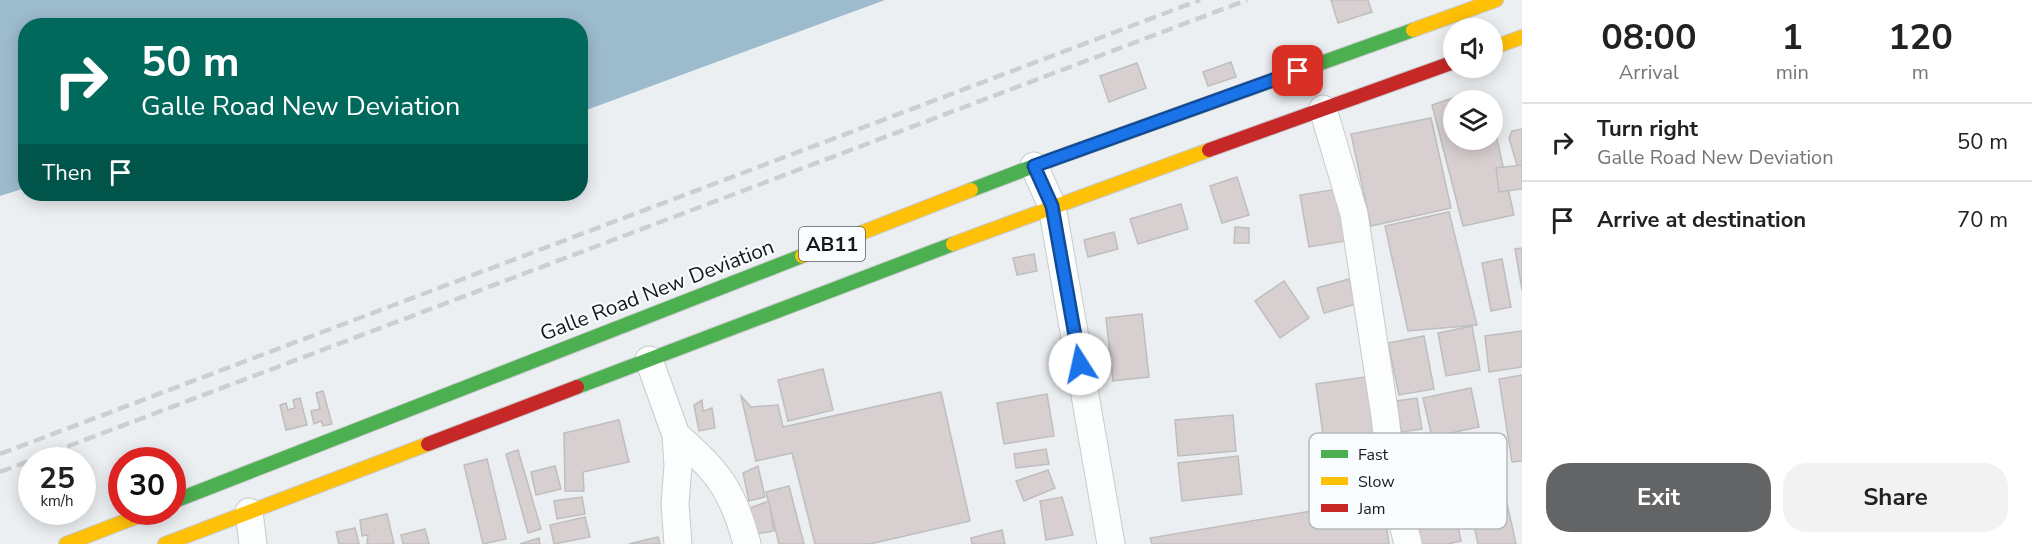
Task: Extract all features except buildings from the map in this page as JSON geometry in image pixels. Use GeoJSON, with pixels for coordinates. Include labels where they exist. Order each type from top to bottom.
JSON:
{"type":"FeatureCollection","features":[{"type":"Feature","properties":{"kind":"main road","name":"Galle Road New Deviation"},"geometry":{"type":"LineString","coordinates":[[186,497],[1034,166],[1496,0]]}},
{"type":"Feature","properties":{"kind":"main road"},"geometry":{"type":"LineString","coordinates":[[1503,44],[1522,37]]}},
{"type":"Feature","properties":{"kind":"main road","name":"AB11"},"geometry":{"type":"LineString","coordinates":[[165,544],[1052,206],[1443,66]]}},
{"type":"Feature","properties":{"kind":"main road"},"geometry":{"type":"LineString","coordinates":[[66,544],[115,525]]}},
{"type":"Feature","properties":{"kind":"street"},"geometry":{"type":"LineString","coordinates":[[1323,109],[1354,214],[1387,433]]}},
{"type":"Feature","properties":{"kind":"street"},"geometry":{"type":"LineString","coordinates":[[1034,166],[1052,206],[1111,544]]}},
{"type":"Feature","properties":{"kind":"street"},"geometry":{"type":"LineString","coordinates":[[649,360],[676,435],[678,466],[675,504],[678,544]]}},
{"type":"Feature","properties":{"kind":"street"},"geometry":{"type":"LineString","coordinates":[[676,435],[706,461],[727,489],[741,521],[747,544]]}},
{"type":"Feature","properties":{"kind":"street"},"geometry":{"type":"LineString","coordinates":[[249,512],[253,544]]}},
{"type":"Feature","properties":{"kind":"street"},"geometry":{"type":"LineString","coordinates":[[1404,529],[1408,544]]}},
{"type":"Feature","properties":{"kind":"water"},"geometry":{"type":"Polygon","coordinates":[[[0,0],[885,0],[588,109],[588,18],[18,18],[18,190],[0,196],[0,0]]]}},
{"type":"Feature","properties":{"kind":"railway"},"geometry":{"type":"LineString","coordinates":[[0,454],[1200,0]]}},
{"type":"Feature","properties":{"kind":"railway"},"geometry":{"type":"LineString","coordinates":[[0,472],[1247,0]]}},
{"type":"Feature","properties":{"kind":"traffic: fast"},"geometry":{"type":"LineString","coordinates":[[971,190],[1413,30]]}},
{"type":"Feature","properties":{"kind":"traffic: fast"},"geometry":{"type":"LineString","coordinates":[[577,387],[953,244]]}},
{"type":"Feature","properties":{"kind":"traffic: fast"},"geometry":{"type":"LineString","coordinates":[[186,497],[802,256]]}},
{"type":"Feature","properties":{"kind":"traffic: slow"},"geometry":{"type":"LineString","coordinates":[[1413,30],[1496,0]]}},
{"type":"Feature","properties":{"kind":"traffic: slow"},"geometry":{"type":"LineString","coordinates":[[1503,44],[1522,37]]}},
{"type":"Feature","properties":{"kind":"traffic: slow"},"geometry":{"type":"LineString","coordinates":[[953,244],[1209,150]]}},
{"type":"Feature","properties":{"kind":"traffic: slow"},"geometry":{"type":"LineString","coordinates":[[802,256],[971,190]]}},
{"type":"Feature","properties":{"kind":"traffic: slow"},"geometry":{"type":"LineString","coordinates":[[165,544],[428,444]]}},
{"type":"Feature","properties":{"kind":"traffic: slow"},"geometry":{"type":"LineString","coordinates":[[66,544],[115,525]]}},
{"type":"Feature","properties":{"kind":"traffic: jam"},"geometry":{"type":"LineString","coordinates":[[1209,150],[1443,66]]}},
{"type":"Feature","properties":{"kind":"traffic: jam"},"geometry":{"type":"LineString","coordinates":[[428,444],[577,387]]}},
{"type":"Feature","properties":{"kind":"route"},"geometry":{"type":"LineString","coordinates":[[1080,364],[1052,206],[1034,166],[1298,71]]}}]}
